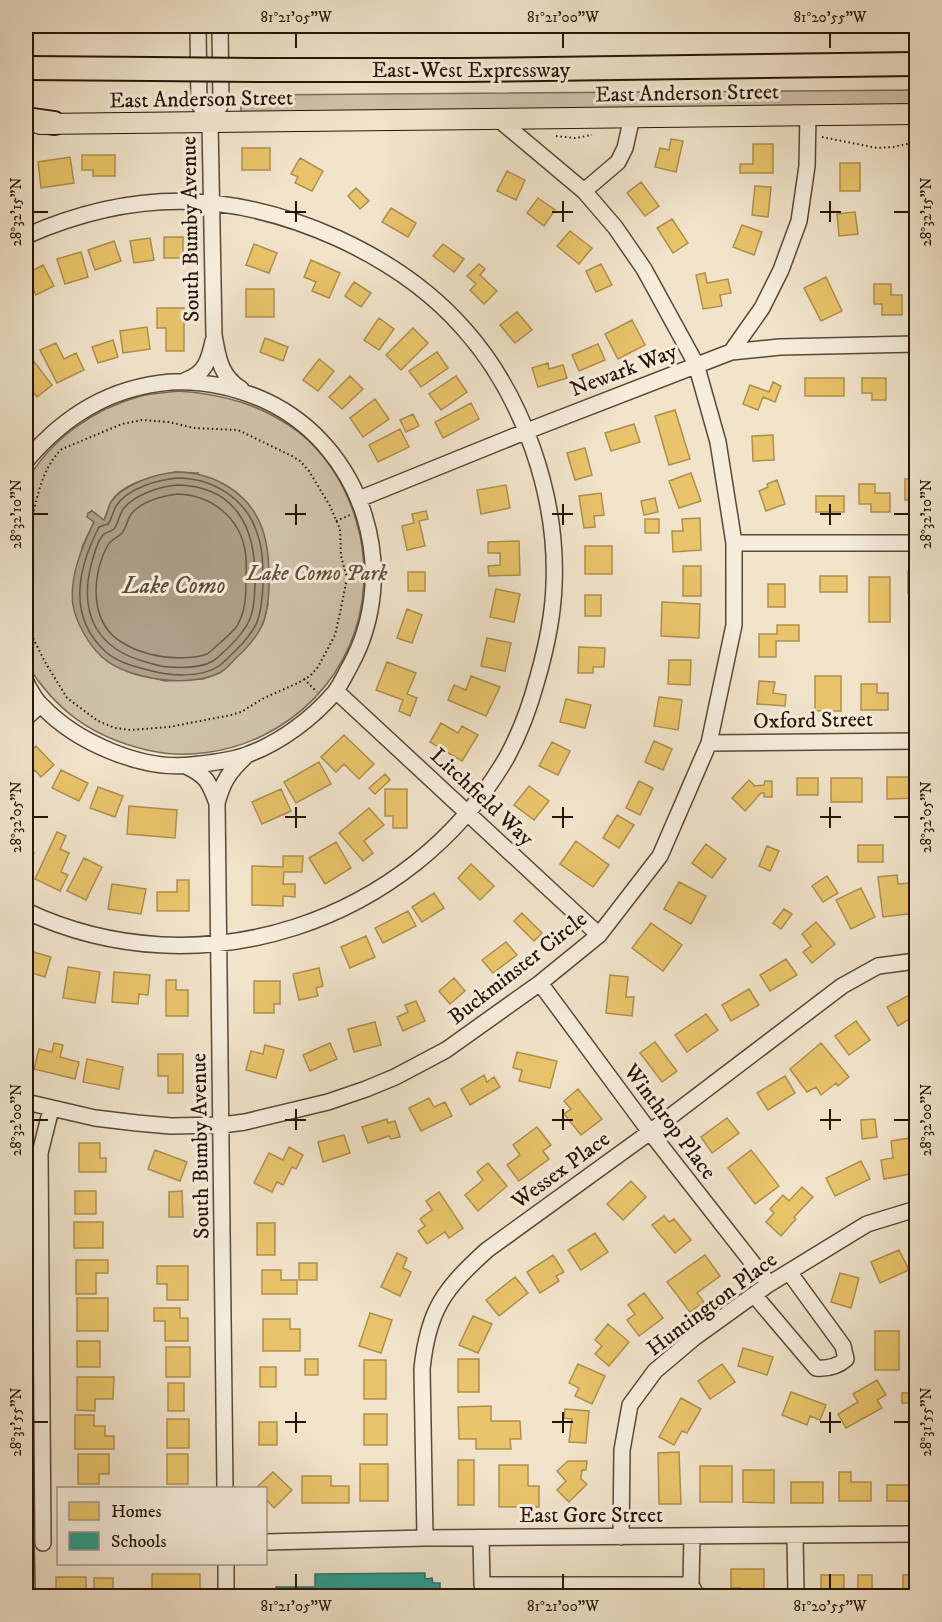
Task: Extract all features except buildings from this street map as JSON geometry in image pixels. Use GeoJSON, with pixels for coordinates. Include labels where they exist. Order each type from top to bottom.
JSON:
{"type":"FeatureCollection","features":[{"type":"Feature","properties":{"kind":"highway","name":"East-West Expressway"},"geometry":{"type":"LineString","coordinates":[[26,68],[463,70],[916,64]]}},
{"type":"Feature","properties":{"kind":"highway"},"geometry":{"type":"LineString","coordinates":[[26,119],[54,123]]}},
{"type":"Feature","properties":{"kind":"main road","name":"East Anderson Street"},"geometry":{"type":"LineString","coordinates":[[26,124],[916,114]]}},
{"type":"Feature","properties":{"kind":"street","name":"South Bumby Avenue"},"geometry":{"type":"LineString","coordinates":[[198,26],[199,104],[210,122],[214,335],[220,368],[233,384],[246,392]]}},
{"type":"Feature","properties":{"kind":"street","name":"South Bumby Avenue"},"geometry":{"type":"LineString","coordinates":[[210,122],[221,104],[220,26]]}},
{"type":"Feature","properties":{"kind":"street"},"geometry":{"type":"LineString","coordinates":[[731,352],[762,308],[782,270],[799,221],[807,166],[808,115]]}},
{"type":"Feature","properties":{"kind":"street"},"geometry":{"type":"LineString","coordinates":[[584,191],[618,162],[625,148],[632,117]]}},
{"type":"Feature","properties":{"kind":"street","name":"Buckminster Circle"},"geometry":{"type":"LineString","coordinates":[[26,1102],[51,1110],[137,1123],[171,1126],[222,1125],[245,1122],[328,1102],[395,1077],[454,1045],[540,983],[599,934],[660,856],[709,743],[734,624],[734,543],[718,441],[696,364],[644,268],[615,227],[584,191],[497,118]]}},
{"type":"Feature","properties":{"kind":"street"},"geometry":{"type":"LineString","coordinates":[[26,236],[87,214],[135,203],[211,202],[264,211],[318,230],[366,252],[406,276],[464,328],[500,379],[526,431],[543,486],[552,530],[555,580],[545,653],[531,702],[509,753],[490,784],[432,849],[380,889],[289,930],[219,944],[170,946],[123,941],[70,929],[26,911]]}},
{"type":"Feature","properties":{"kind":"street","name":"South Bumby Avenue"},"geometry":{"type":"LineString","coordinates":[[183,381],[194,378],[205,367],[214,335]]}},
{"type":"Feature","properties":{"kind":"street","name":"Newark Way"},"geometry":{"type":"LineString","coordinates":[[358,506],[526,431],[731,352],[780,347],[916,344]]}},
{"type":"Feature","properties":{"kind":"street"},"geometry":{"type":"LineString","coordinates":[[26,461],[47,437],[69,419],[119,392],[146,384],[183,381],[205,382],[246,392],[283,409],[313,432],[340,464],[358,506],[373,551],[373,598],[368,624],[358,650],[328,693],[296,728],[271,745],[246,756],[186,766],[151,763],[121,756],[92,743],[51,716],[40,705],[26,682]]}},
{"type":"Feature","properties":{"kind":"street"},"geometry":{"type":"LineString","coordinates":[[734,543],[916,543]]}},
{"type":"Feature","properties":{"kind":"street","name":"Litchfield Way"},"geometry":{"type":"LineString","coordinates":[[328,693],[467,812],[599,934]]}},
{"type":"Feature","properties":{"kind":"street"},"geometry":{"type":"LineString","coordinates":[[26,718],[40,705]]}},
{"type":"Feature","properties":{"kind":"street","name":"Oxford Street"},"geometry":{"type":"LineString","coordinates":[[709,743],[916,741]]}},
{"type":"Feature","properties":{"kind":"street","name":"South Bumby Avenue"},"geometry":{"type":"LineString","coordinates":[[225,1487],[217,803],[222,784],[230,771],[246,756]]}},
{"type":"Feature","properties":{"kind":"street","name":"South Bumby Avenue"},"geometry":{"type":"LineString","coordinates":[[186,766],[201,773],[208,780],[217,803]]}},
{"type":"Feature","properties":{"kind":"street","name":"Wessex Place"},"geometry":{"type":"LineString","coordinates":[[425,1538],[422,1369],[425,1342],[432,1316],[447,1290],[487,1250],[650,1132],[842,986],[878,966],[916,961]]}},
{"type":"Feature","properties":{"kind":"street","name":"Winthrop Place"},"geometry":{"type":"LineString","coordinates":[[540,983],[650,1132],[769,1284]]}},
{"type":"Feature","properties":{"kind":"street"},"geometry":{"type":"LineString","coordinates":[[27,1596],[26,1543],[51,1543],[40,1153],[51,1110]]}},
{"type":"Feature","properties":{"kind":"street","name":"Huntington Place"},"geometry":{"type":"LineString","coordinates":[[621,1537],[622,1450],[630,1405],[655,1371],[694,1338],[769,1284],[867,1224],[916,1209]]}},
{"type":"Feature","properties":{"kind":"street"},"geometry":{"type":"LineString","coordinates":[[755,1296],[816,1368],[825,1369],[840,1365],[846,1359],[843,1346],[789,1272]]}},
{"type":"Feature","properties":{"kind":"street","name":"East Gore Street"},"geometry":{"type":"LineString","coordinates":[[267,1542],[425,1538],[916,1534]]}},
{"type":"Feature","properties":{"kind":"street"},"geometry":{"type":"LineString","coordinates":[[795,1535],[796,1596]]}},
{"type":"Feature","properties":{"kind":"street"},"geometry":{"type":"LineString","coordinates":[[481,1538],[483,1585],[608,1591],[694,1591],[692,1536]]}},
{"type":"Feature","properties":{"kind":"street"},"geometry":{"type":"LineString","coordinates":[[226,1565],[226,1596]]}},
{"type":"Feature","properties":{"kind":"path"},"geometry":{"type":"LineString","coordinates":[[818,136],[877,148],[916,142]]}},
{"type":"Feature","properties":{"kind":"path"},"geometry":{"type":"LineString","coordinates":[[26,546],[46,471],[62,449],[122,424],[142,420],[170,422],[194,428],[238,430],[300,461],[309,471],[340,529],[341,556],[347,578],[334,635],[321,662],[309,676],[231,715],[169,727],[131,730],[115,728],[86,714],[67,698],[40,653],[26,624]]}},
{"type":"Feature","properties":{"kind":"path"},"geometry":{"type":"LineString","coordinates":[[336,521],[358,506]]}},
{"type":"Feature","properties":{"kind":"path"},"geometry":{"type":"LineString","coordinates":[[304,679],[328,693]]}},
{"type":"Feature","properties":{"kind":"green space"},"geometry":{"type":"Polygon","coordinates":[[[916,90],[916,106],[241,114],[241,95],[916,90]]]}},
{"type":"Feature","properties":{"kind":"green space","name":"Lake Como Park"},"geometry":{"type":"Polygon","coordinates":[[[178,391],[225,398],[255,407],[283,422],[307,439],[325,459],[340,482],[352,507],[363,553],[364,585],[359,616],[350,646],[335,673],[315,698],[291,719],[249,742],[206,753],[191,754],[147,750],[109,738],[92,729],[77,720],[50,695],[26,663],[26,482],[36,466],[61,439],[90,418],[106,409],[141,396],[178,391]],[[176,472],[140,481],[124,489],[111,502],[104,521],[92,511],[94,522],[82,547],[78,620],[86,636],[102,657],[129,671],[165,681],[203,679],[221,672],[263,624],[268,604],[198,473],[176,472]]]}},
{"type":"Feature","properties":{"kind":"water","name":"Lake Como"},"geometry":{"type":"Polygon","coordinates":[[[176,472],[216,480],[239,494],[248,504],[256,515],[266,542],[269,587],[267,609],[262,627],[245,650],[219,673],[206,678],[175,681],[142,676],[113,665],[102,657],[80,626],[72,594],[81,552],[94,522],[87,517],[88,513],[92,511],[104,520],[111,502],[123,490],[150,478],[176,472]]]}}]}
